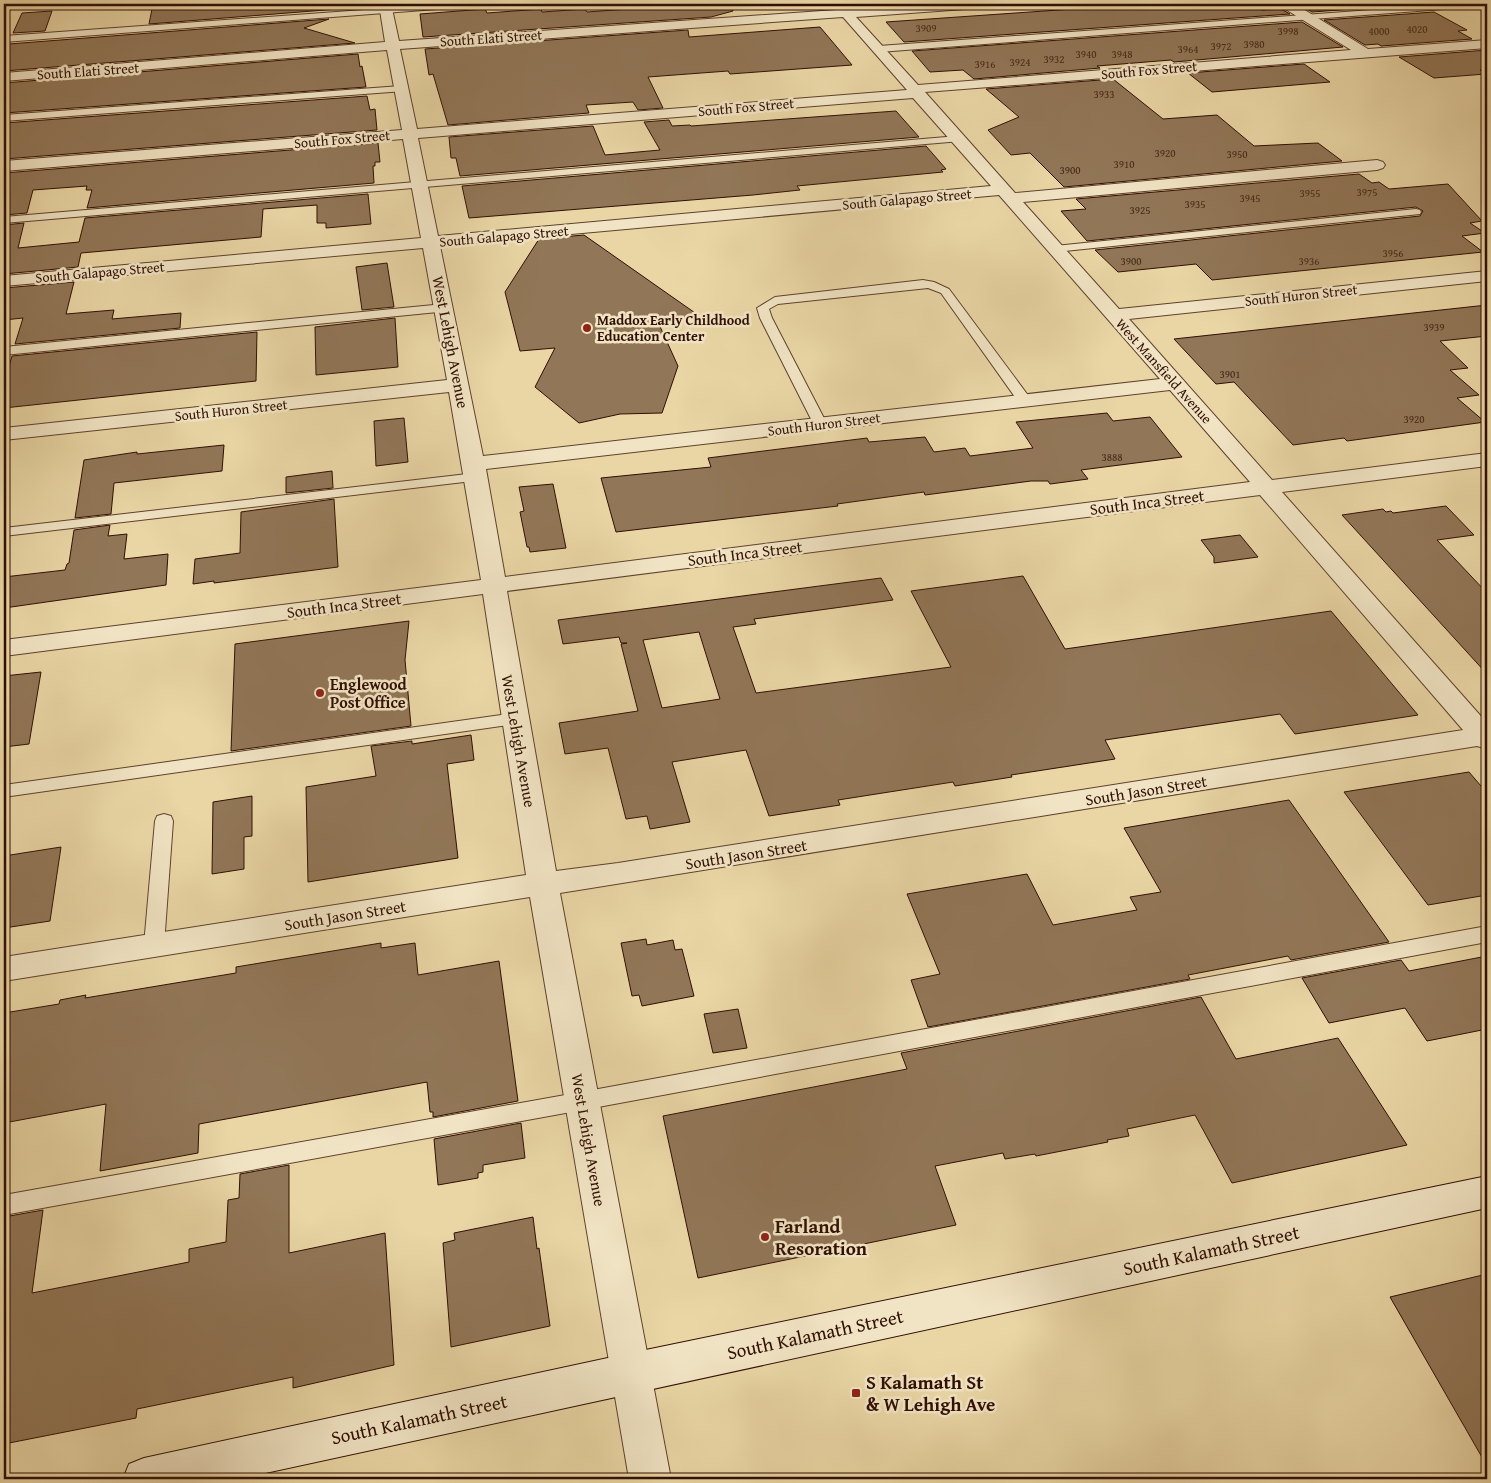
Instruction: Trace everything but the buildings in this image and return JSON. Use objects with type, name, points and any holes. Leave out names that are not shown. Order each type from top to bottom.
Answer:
[{"type":"street","name":"South Elati Street","points":[[4,76],[843,8],[979,4]]},
{"type":"street","points":[[1287,4],[1365,53]]},
{"type":"street","name":"West Lehigh Avenue","points":[[385,7],[459,385],[543,884],[650,1479]]},
{"type":"street","name":"West Mansfield Avenue","points":[[843,8],[1055,249],[1176,383],[1486,737]]},
{"type":"street","name":"South Fox Street","points":[[4,166],[911,94],[922,88],[1487,44]]},
{"type":"street","name":"South Galapago Street","points":[[4,281],[432,242],[1377,165]]},
{"type":"street","name":"South Huron Street","points":[[1114,315],[1487,276]]},
{"type":"street","name":"South Huron Street","points":[[474,471],[820,424],[1176,383]]},
{"type":"street","name":"South Huron Street","points":[[4,434],[459,385]]},
{"type":"street","name":"South Inca Street","points":[[4,648],[1487,459]]},
{"type":"street","name":"South Jason Street","points":[[4,969],[1486,737]]},
{"type":"street","name":"South Kalamath Street","points":[[144,1479],[631,1373],[1487,1192]]},
{"type":"lane","points":[[4,39],[385,7],[476,4]]},
{"type":"lane","points":[[879,49],[1483,4]]},
{"type":"lane","points":[[4,118],[401,89]]},
{"type":"lane","points":[[4,220],[958,138]]},
{"type":"lane","points":[[1055,249],[1416,212]]},
{"type":"lane","points":[[820,424],[766,318],[764,308],[775,301],[922,284],[939,287],[945,291],[1025,401]]},
{"type":"lane","points":[[4,351],[444,308]]},
{"type":"lane","points":[[4,532],[474,471]]},
{"type":"lane","points":[[4,791],[516,719]]},
{"type":"lane","points":[[154,945],[164,821]]},
{"type":"lane","points":[[4,1205],[582,1101],[1487,934]]},
{"type":"place","name":"Maddox Early Childhood Education Center","points":[[587,328]]},
{"type":"place","name":"Englewood Post Office","points":[[320,693]]},
{"type":"place","name":"Farland Resoration","points":[[765,1237]]},
{"type":"place","name":"S Kalamath St & W Lehigh Ave","points":[[856,1393]]}]
